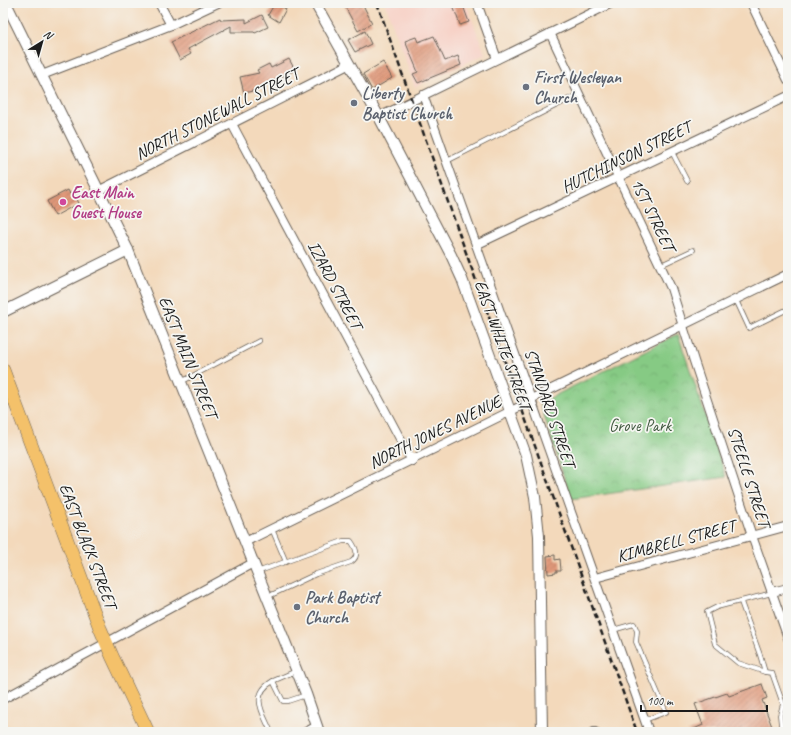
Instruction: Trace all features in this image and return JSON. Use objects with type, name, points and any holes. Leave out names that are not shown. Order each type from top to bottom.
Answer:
[{"type":"main road","name":"EAST BLACK STREET","points":[[3,370],[106,643],[148,732]]},
{"type":"street","name":"EAST MAIN STREET","points":[[6,3],[100,190],[128,250],[306,694],[318,729]]},
{"type":"street","points":[[159,3],[171,25]]},
{"type":"street","points":[[42,75],[171,25],[218,3]]},
{"type":"street","name":"EAST WHITE STREET","points":[[315,3],[348,65],[379,117],[451,255],[462,279],[526,455],[535,497],[539,536],[542,732]]},
{"type":"street","points":[[477,3],[497,59]]},
{"type":"street","points":[[379,117],[612,3]]},
{"type":"street","points":[[751,3],[788,80]]},
{"type":"street","name":"1ST STREET","points":[[550,33],[661,265],[671,288],[683,325]]},
{"type":"street","name":"NORTH STONEWALL STREET","points":[[100,190],[348,65]]},
{"type":"street","name":"STANDARD STREET","points":[[423,95],[448,161],[476,245],[649,732]]},
{"type":"street","name":"HUTCHINSON STREET","points":[[476,245],[788,96]]},
{"type":"street","name":"IZARD STREET","points":[[232,124],[412,461]]},
{"type":"street","points":[[3,312],[128,250]]},
{"type":"street","name":"NORTH JONES AVENUE","points":[[244,542],[412,461],[531,399],[788,274]]},
{"type":"street","name":"STEELE STREET","points":[[683,325],[752,536],[788,638]]},
{"type":"street","name":"KIMBRELL STREET","points":[[595,578],[788,526]]},
{"type":"street","points":[[3,699],[106,643],[255,568]]},
{"type":"street","points":[[772,592],[788,588]]},
{"type":"street","points":[[306,732],[318,729]]},
{"type":"lane","points":[[448,161],[578,94]]},
{"type":"lane","points":[[672,151],[687,181]]},
{"type":"lane","points":[[661,265],[693,250]]},
{"type":"lane","points":[[736,299],[749,328],[788,309]]},
{"type":"lane","points":[[181,383],[258,341]]},
{"type":"lane","points":[[272,529],[286,562]]},
{"type":"lane","points":[[255,568],[286,562],[343,540],[350,541],[356,549],[357,554],[355,559],[351,562],[316,574],[267,597]]},
{"type":"lane","points":[[772,592],[707,612],[712,637],[715,644],[738,663],[772,673],[783,704],[780,715],[783,732]]},
{"type":"lane","points":[[741,602],[765,672]]},
{"type":"lane","points":[[613,630],[634,624],[637,631],[636,642],[666,712],[645,720]]},
{"type":"lane","points":[[271,732],[259,702],[260,695],[265,686],[296,670]]},
{"type":"lane","points":[[273,681],[283,700],[288,701],[306,694]]},
{"type":"shaded area","points":[[385,3],[466,3],[485,54],[415,87]]},
{"type":"green space","name":"Grove Park","points":[[678,334],[726,477],[571,499],[540,403]]},
{"type":"building","points":[[275,3],[286,9],[279,22],[268,15]]},
{"type":"building","points":[[343,3],[362,3],[372,23],[358,31]]},
{"type":"building","points":[[452,3],[462,3],[469,22],[460,25]]},
{"type":"building","points":[[262,15],[268,27],[255,33],[231,32],[231,26],[188,49],[191,54],[180,60],[171,42],[220,18],[221,20],[246,19],[246,23]]},
{"type":"building","points":[[365,31],[371,44],[355,52],[348,40]]},
{"type":"building","points":[[434,36],[445,61],[458,56],[461,65],[418,83],[413,74],[418,72],[405,41],[416,37],[418,42]]},
{"type":"building","points":[[289,59],[295,70],[257,90],[244,93],[240,77],[259,73],[257,70],[269,64],[271,68]]},
{"type":"building","points":[[383,62],[392,78],[372,90],[363,74]]},
{"type":"building","name":"East Main Guest House","points":[[68,190],[70,194],[73,193],[79,203],[55,216],[47,201]]},
{"type":"building","points":[[555,555],[555,560],[560,559],[561,571],[548,574],[547,556]]},
{"type":"building","points":[[762,684],[767,698],[762,700],[774,732],[687,732],[703,725],[695,704],[727,693],[729,696]]},
{"type":"railway","points":[[377,3],[637,732]]},
{"type":"place","name":"First Wesleyan Church","points":[[526,87]]},
{"type":"place","name":"Liberty Baptist Church","points":[[354,103]]},
{"type":"place","name":"East Main Guest House","points":[[63,202]]},
{"type":"place","name":"Park Baptist Church","points":[[297,607]]}]
